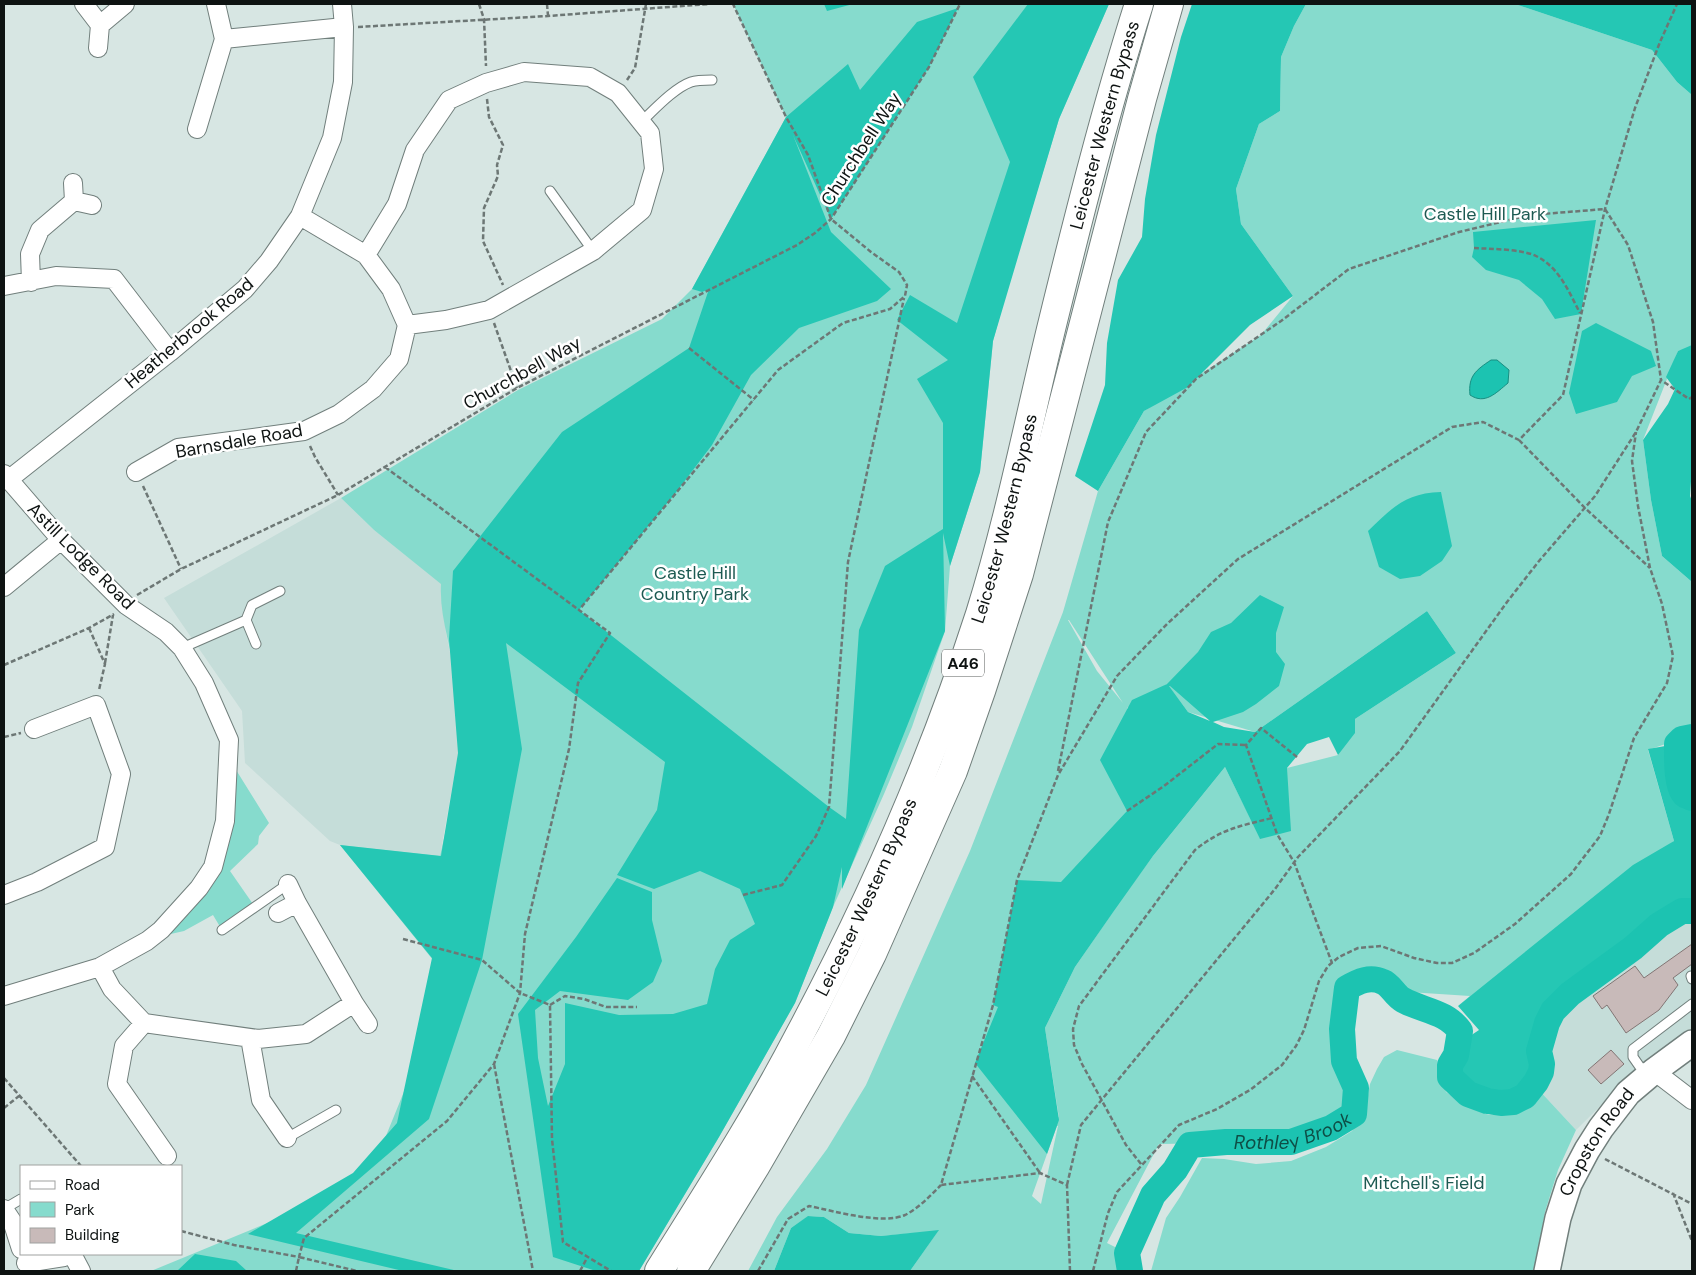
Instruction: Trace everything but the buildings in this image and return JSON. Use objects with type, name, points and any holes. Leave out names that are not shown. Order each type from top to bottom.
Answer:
[{"type":"highway","name":"Leicester Western Bypass","points":[[659,1271],[725,1165],[802,1030],[868,896],[914,794],[946,712],[991,578],[1106,112],[1139,4]]},
{"type":"highway","name":"Leicester Western Bypass","points":[[691,1271],[755,1167],[831,1036],[872,954],[953,771],[981,691],[1018,574],[1119,186],[1169,4]]},
{"type":"street","points":[[84,4],[100,25],[98,48]]},
{"type":"street","points":[[100,25],[125,4]]},
{"type":"street","points":[[197,128],[224,39],[216,4]]},
{"type":"street","name":"Heatherbrook Road","points":[[6,477],[170,352],[245,289],[269,261],[300,216],[332,138],[343,82],[344,28],[342,4]]},
{"type":"street","points":[[224,39],[344,28]]},
{"type":"street","points":[[300,216],[366,255],[391,289],[407,325],[446,320],[490,310],[593,251],[642,210],[654,169],[650,133],[618,93],[590,77],[524,72],[486,83],[449,100],[415,150],[397,204],[366,255]]},
{"type":"street","points":[[73,183],[74,201]]},
{"type":"street","points":[[74,201],[92,205]]},
{"type":"street","points":[[31,282],[30,254],[40,230],[74,201]]},
{"type":"street","points":[[4,286],[56,276],[114,279],[170,352]]},
{"type":"street","name":"Barnsdale Road","points":[[136,472],[178,448],[304,431],[339,414],[373,389],[399,359],[407,325]]},
{"type":"street","name":"Astill Lodge Road","points":[[4,996],[100,967],[148,941],[161,930],[199,888],[213,867],[225,822],[229,740],[204,683],[182,648],[166,632],[120,610],[6,477]]},
{"type":"street","points":[[4,587],[61,540]]},
{"type":"street","points":[[4,896],[37,882],[104,847],[121,774],[96,705],[34,729]]},
{"type":"street","points":[[288,884],[354,1003],[368,1024]]},
{"type":"street","points":[[278,913],[297,903]]},
{"type":"street","points":[[100,967],[112,989],[144,1023],[258,1039],[306,1034],[354,1003]]},
{"type":"street","points":[[144,1023],[124,1046],[117,1084],[167,1156]]},
{"type":"street","points":[[250,1038],[260,1100],[287,1138]]},
{"type":"street","name":"Cropston Road","points":[[1547,1271],[1558,1218],[1569,1184],[1587,1150],[1628,1093],[1692,1043]]},
{"type":"street","points":[[1654,1071],[1692,1100]]},
{"type":"street","points":[[4,1209],[12,1221],[20,1246]]},
{"type":"street","points":[[24,1259],[64,1257],[69,1255]]},
{"type":"street","points":[[72,1255],[81,1271]]},
{"type":"lane","points":[[641,122],[686,85],[693,81],[712,80]]},
{"type":"lane","points":[[550,191],[593,251]]},
{"type":"lane","points":[[256,644],[246,620],[252,605],[280,591]]},
{"type":"lane","points":[[182,648],[246,620]]},
{"type":"lane","points":[[222,930],[288,884]]},
{"type":"lane","points":[[1654,1071],[1640,1067],[1633,1057],[1632,1049],[1692,1004]]},
{"type":"lane","points":[[287,1138],[336,1110]]},
{"type":"lane","points":[[4,1209],[20,1200]]},
{"type":"path","points":[[479,4],[484,19],[489,117],[502,146],[497,165],[498,176],[484,208],[483,241],[498,272],[508,301]]},
{"type":"path","points":[[547,4],[548,16]]},
{"type":"path","points":[[618,93],[635,68],[646,4]]},
{"type":"path","points":[[344,28],[709,4]]},
{"type":"path","points":[[733,4],[786,117],[808,155],[831,219],[899,272],[907,285],[848,562],[829,807],[816,836],[782,885],[743,894]]},
{"type":"path","name":"Churchbell Way","points":[[4,664],[89,628],[120,610],[140,592],[181,569],[338,495],[517,388],[797,245],[815,233],[831,219],[929,67],[960,4]]},
{"type":"path","points":[[1519,440],[1563,395],[1605,209],[1635,108],[1660,42],[1677,4]]},
{"type":"path","points":[[1070,1271],[1067,1185],[1081,1125],[1294,862],[1400,751],[1507,602],[1539,561],[1595,496],[1636,432],[1661,380],[1654,322],[1628,245],[1605,209]]},
{"type":"path","points":[[1058,775],[1108,522],[1146,432],[1196,378],[1281,321],[1348,269],[1460,232],[1530,215],[1605,209]]},
{"type":"path","points":[[1474,248],[1536,256],[1551,267],[1564,281],[1581,314]]},
{"type":"path","points":[[579,610],[778,370],[842,323],[890,309],[905,296]]},
{"type":"path","points":[[490,310],[517,388]]},
{"type":"path","points":[[689,348],[754,400]]},
{"type":"path","points":[[1661,380],[1689,399],[1692,397]]},
{"type":"path","points":[[758,1271],[788,1219],[809,1206],[879,1220],[904,1216],[922,1204],[940,1185],[993,1004],[1017,880],[1058,775],[1117,676],[1167,624],[1238,559],[1452,427],[1483,422],[1519,440],[1585,508],[1650,568]]},
{"type":"path","points":[[304,431],[314,457],[338,495]]},
{"type":"path","points":[[1093,1271],[1108,1213],[1117,1192],[1179,1125],[1217,1109],[1250,1090],[1282,1064],[1296,1046],[1304,1030],[1319,981],[1328,966],[1338,957],[1358,948],[1381,946],[1438,963],[1452,963],[1474,953],[1515,924],[1571,874],[1600,836],[1634,738],[1667,683],[1673,656],[1662,604],[1650,568],[1638,506],[1632,461],[1636,432]]},
{"type":"path","points":[[296,1271],[304,1238],[447,1121],[494,1064],[520,993],[525,934],[570,749],[578,683],[610,633],[385,468]]},
{"type":"path","points":[[136,472],[181,569]]},
{"type":"path","points":[[96,705],[120,610]]},
{"type":"path","points":[[89,628],[105,664]]},
{"type":"path","points":[[1246,746],[1261,728],[1297,757]]},
{"type":"path","points":[[1127,811],[1164,786],[1218,744],[1246,746]]},
{"type":"path","points":[[1246,746],[1278,834],[1294,862],[1332,963]]},
{"type":"path","points":[[1142,1164],[1126,1145],[1074,1045],[1073,1029],[1079,1006],[1195,850],[1210,838],[1228,829],[1272,818]]},
{"type":"path","points":[[403,939],[482,960],[520,993],[550,1005]]},
{"type":"path","points":[[550,1005],[565,996],[584,999],[606,1007],[637,1007]]},
{"type":"path","points":[[550,1005],[552,1139],[563,1242],[611,1271]]},
{"type":"path","points":[[494,1064],[533,1271]]},
{"type":"path","points":[[972,1076],[1040,1173]]},
{"type":"path","points":[[4,1078],[78,1165]]},
{"type":"path","points":[[4,1108],[19,1096]]},
{"type":"path","points":[[1587,1150],[1692,1204]]},
{"type":"path","points":[[940,1185],[1040,1173],[1067,1185]]},
{"type":"path","points":[[1673,1193],[1692,1241]]},
{"type":"path","points":[[182,1231],[234,1245],[299,1257],[356,1271]]},
{"type":"path","points":[[580,1271],[588,1258]]},
{"type":"shaded area","points":[[824,4],[853,4],[827,11]]},
{"type":"shaded area","points":[[1028,4],[1109,4],[1059,119],[993,341],[980,472],[950,566],[943,533],[945,631],[842,889],[842,867],[833,907],[795,1003],[719,1137],[639,1271],[596,1271],[553,1257],[518,1014],[576,937],[617,878],[652,892],[652,920],[662,961],[653,982],[628,1000],[560,991],[535,1010],[538,1058],[548,1106],[565,1064],[565,1003],[619,1015],[673,1014],[707,1004],[715,969],[730,940],[755,924],[740,889],[700,871],[654,889],[617,875],[657,810],[665,762],[506,643],[522,749],[482,960],[429,1119],[296,1233],[458,1271],[403,1271],[248,1234],[353,1173],[397,1123],[432,958],[340,845],[441,856],[458,753],[449,639],[453,571],[562,432],[689,348],[709,289],[702,292],[692,289],[786,117],[848,64],[860,90],[917,22],[958,8],[929,67],[831,219],[793,135],[831,232],[891,289],[877,301],[799,328],[751,375],[712,445],[674,495],[579,610],[846,819],[859,630],[885,566],[943,529],[943,423],[917,379],[948,360],[897,320],[910,295],[957,323],[1010,162],[973,77]]},
{"type":"shaded area","points":[[1192,4],[1306,4],[1281,57],[1280,111],[1259,124],[1236,189],[1241,224],[1293,296],[1250,325],[1188,387],[1144,411],[1098,491],[1075,476],[1105,385],[1107,343],[1118,280],[1142,237],[1145,199],[1156,135],[1181,37]]},
{"type":"shaded area","points":[[1515,4],[1692,4],[1692,95],[1677,82],[1652,50]]},
{"type":"shaded area","points":[[1596,220],[1581,314],[1555,319],[1542,299],[1519,280],[1486,270],[1472,257],[1474,248],[1473,232]]},
{"type":"shaded area","points":[[1596,323],[1651,351],[1656,366],[1632,376],[1617,402],[1576,414],[1569,393],[1582,331]]},
{"type":"shaded area","points":[[1692,345],[1692,467],[1690,496],[1692,501],[1692,582],[1662,556],[1651,500],[1643,440],[1668,404],[1675,389],[1666,377],[1678,351]]},
{"type":"shaded area","points":[[1491,360],[1497,360],[1509,370],[1508,383],[1490,396],[1481,399],[1475,398],[1470,395],[1472,378],[1477,370]]},
{"type":"shaded area","points":[[1441,492],[1452,546],[1442,561],[1420,576],[1400,579],[1379,567],[1368,531],[1384,515],[1400,503],[1418,495]]},
{"type":"shaded area","points":[[341,498],[374,530],[442,584],[441,592],[446,633],[457,686],[460,743],[440,856],[340,845],[330,841],[245,763],[242,711],[164,598]]},
{"type":"shaded area","points":[[1260,595],[1284,607],[1276,633],[1276,652],[1285,664],[1279,686],[1243,712],[1213,722],[1224,727],[1255,732],[1427,611],[1456,653],[1355,719],[1355,733],[1338,755],[1329,737],[1307,744],[1287,768],[1291,831],[1260,839],[1225,767],[1153,856],[1075,967],[1045,1028],[1059,1120],[1047,1154],[975,1063],[998,1007],[993,1005],[1017,880],[1061,882],[1127,811],[1100,760],[1132,700],[1167,684],[1198,652],[1211,632],[1231,623]],"holes":[[[1170,686],[1210,721],[1188,712]]]},
{"type":"shaded area","points":[[1692,737],[1692,798],[1687,796],[1682,789],[1678,765],[1674,796],[1692,806],[1692,906],[1672,908],[1633,948],[1583,984],[1547,1023],[1542,1038],[1542,1064],[1536,1082],[1513,1102],[1487,1101],[1468,1094],[1450,1077],[1458,1044],[1479,1030],[1458,1006],[1633,865],[1674,841],[1648,749],[1677,744],[1682,739]]},
{"type":"shaded area","points":[[1692,917],[1692,1028],[1640,1067],[1576,1130],[1537,1088],[1546,1072],[1549,1033],[1575,1003],[1683,920]]},
{"type":"shaded area","points":[[808,1216],[824,1217],[849,1233],[881,1236],[939,1230],[910,1271],[774,1271],[791,1228]]},
{"type":"shaded area","points":[[195,1254],[236,1261],[247,1271],[177,1271]]},
{"type":"green space","name":"Castle Hill Country Park","points":[[733,4],[1109,4],[1059,119],[993,341],[980,472],[950,566],[945,631],[912,727],[833,907],[795,1003],[719,1137],[639,1271],[151,1271],[289,1214],[342,1188],[379,1153],[416,1062],[433,960],[340,845],[440,856],[453,793],[459,750],[459,707],[455,673],[442,610],[441,584],[374,530],[341,498],[518,390],[662,319],[692,289],[786,117]]},
{"type":"green space","name":"Castle Hill Park","points":[[1306,4],[1515,4],[1652,50],[1677,82],[1692,95],[1692,348],[1678,351],[1643,440],[1651,500],[1662,556],[1692,582],[1692,735],[1648,750],[1674,841],[1458,1006],[1470,996],[1347,988],[1354,1114],[1291,1142],[1159,1144],[1107,1243],[1127,1253],[1121,1271],[910,1271],[938,1231],[881,1236],[849,1233],[824,1217],[809,1216],[791,1228],[774,1271],[748,1271],[777,1217],[827,1149],[866,1085],[970,851],[1063,612],[1098,491],[1144,411],[1261,335],[1293,296],[1241,224],[1236,189],[1259,124],[1280,111],[1281,57]],"holes":[[[1427,611],[1456,653],[1355,719],[1338,755],[1287,768],[1260,838],[1225,767],[1153,856],[1117,905],[1142,731],[1127,708],[1167,684],[1188,712],[1255,732]],[[1068,620],[1123,703],[1097,671]],[[1115,909],[1075,967],[1045,1028],[1059,1118],[1003,1029]],[[1057,1126],[1058,1126],[1041,1204],[1032,1196]]]},
{"type":"green space","points":[[228,757],[269,823],[259,836],[258,844],[230,871],[255,907],[222,930],[213,915],[184,931],[153,938],[213,867]]},
{"type":"green space","name":"Mitchell's Field","points":[[1397,1050],[1437,1060],[1446,1092],[1471,1108],[1489,1115],[1519,1113],[1529,1105],[1537,1088],[1576,1130],[1558,1170],[1545,1212],[1534,1271],[1151,1271],[1166,1218],[1202,1158],[1256,1164],[1291,1161],[1326,1147],[1352,1131],[1365,1112],[1370,1084],[1377,1069],[1384,1057]]},
{"type":"waterway","name":"Rothley Brook","points":[[1692,737],[1682,739],[1677,744],[1680,786],[1685,795],[1692,798]]},
{"type":"waterway","name":"Rothley Brook","points":[[1130,1271],[1127,1253],[1153,1195],[1175,1170],[1190,1145],[1226,1142],[1291,1142],[1331,1128],[1354,1114],[1356,1088],[1344,1061],[1342,1029],[1347,988],[1365,980],[1378,980],[1386,983],[1403,1000],[1448,1019],[1460,1031],[1456,1055],[1450,1065],[1450,1077],[1468,1094],[1487,1101],[1513,1102],[1525,1096],[1541,1072],[1542,1064],[1539,1051],[1547,1023],[1553,1011],[1570,994],[1633,948],[1659,925],[1682,911],[1692,911]]}]
